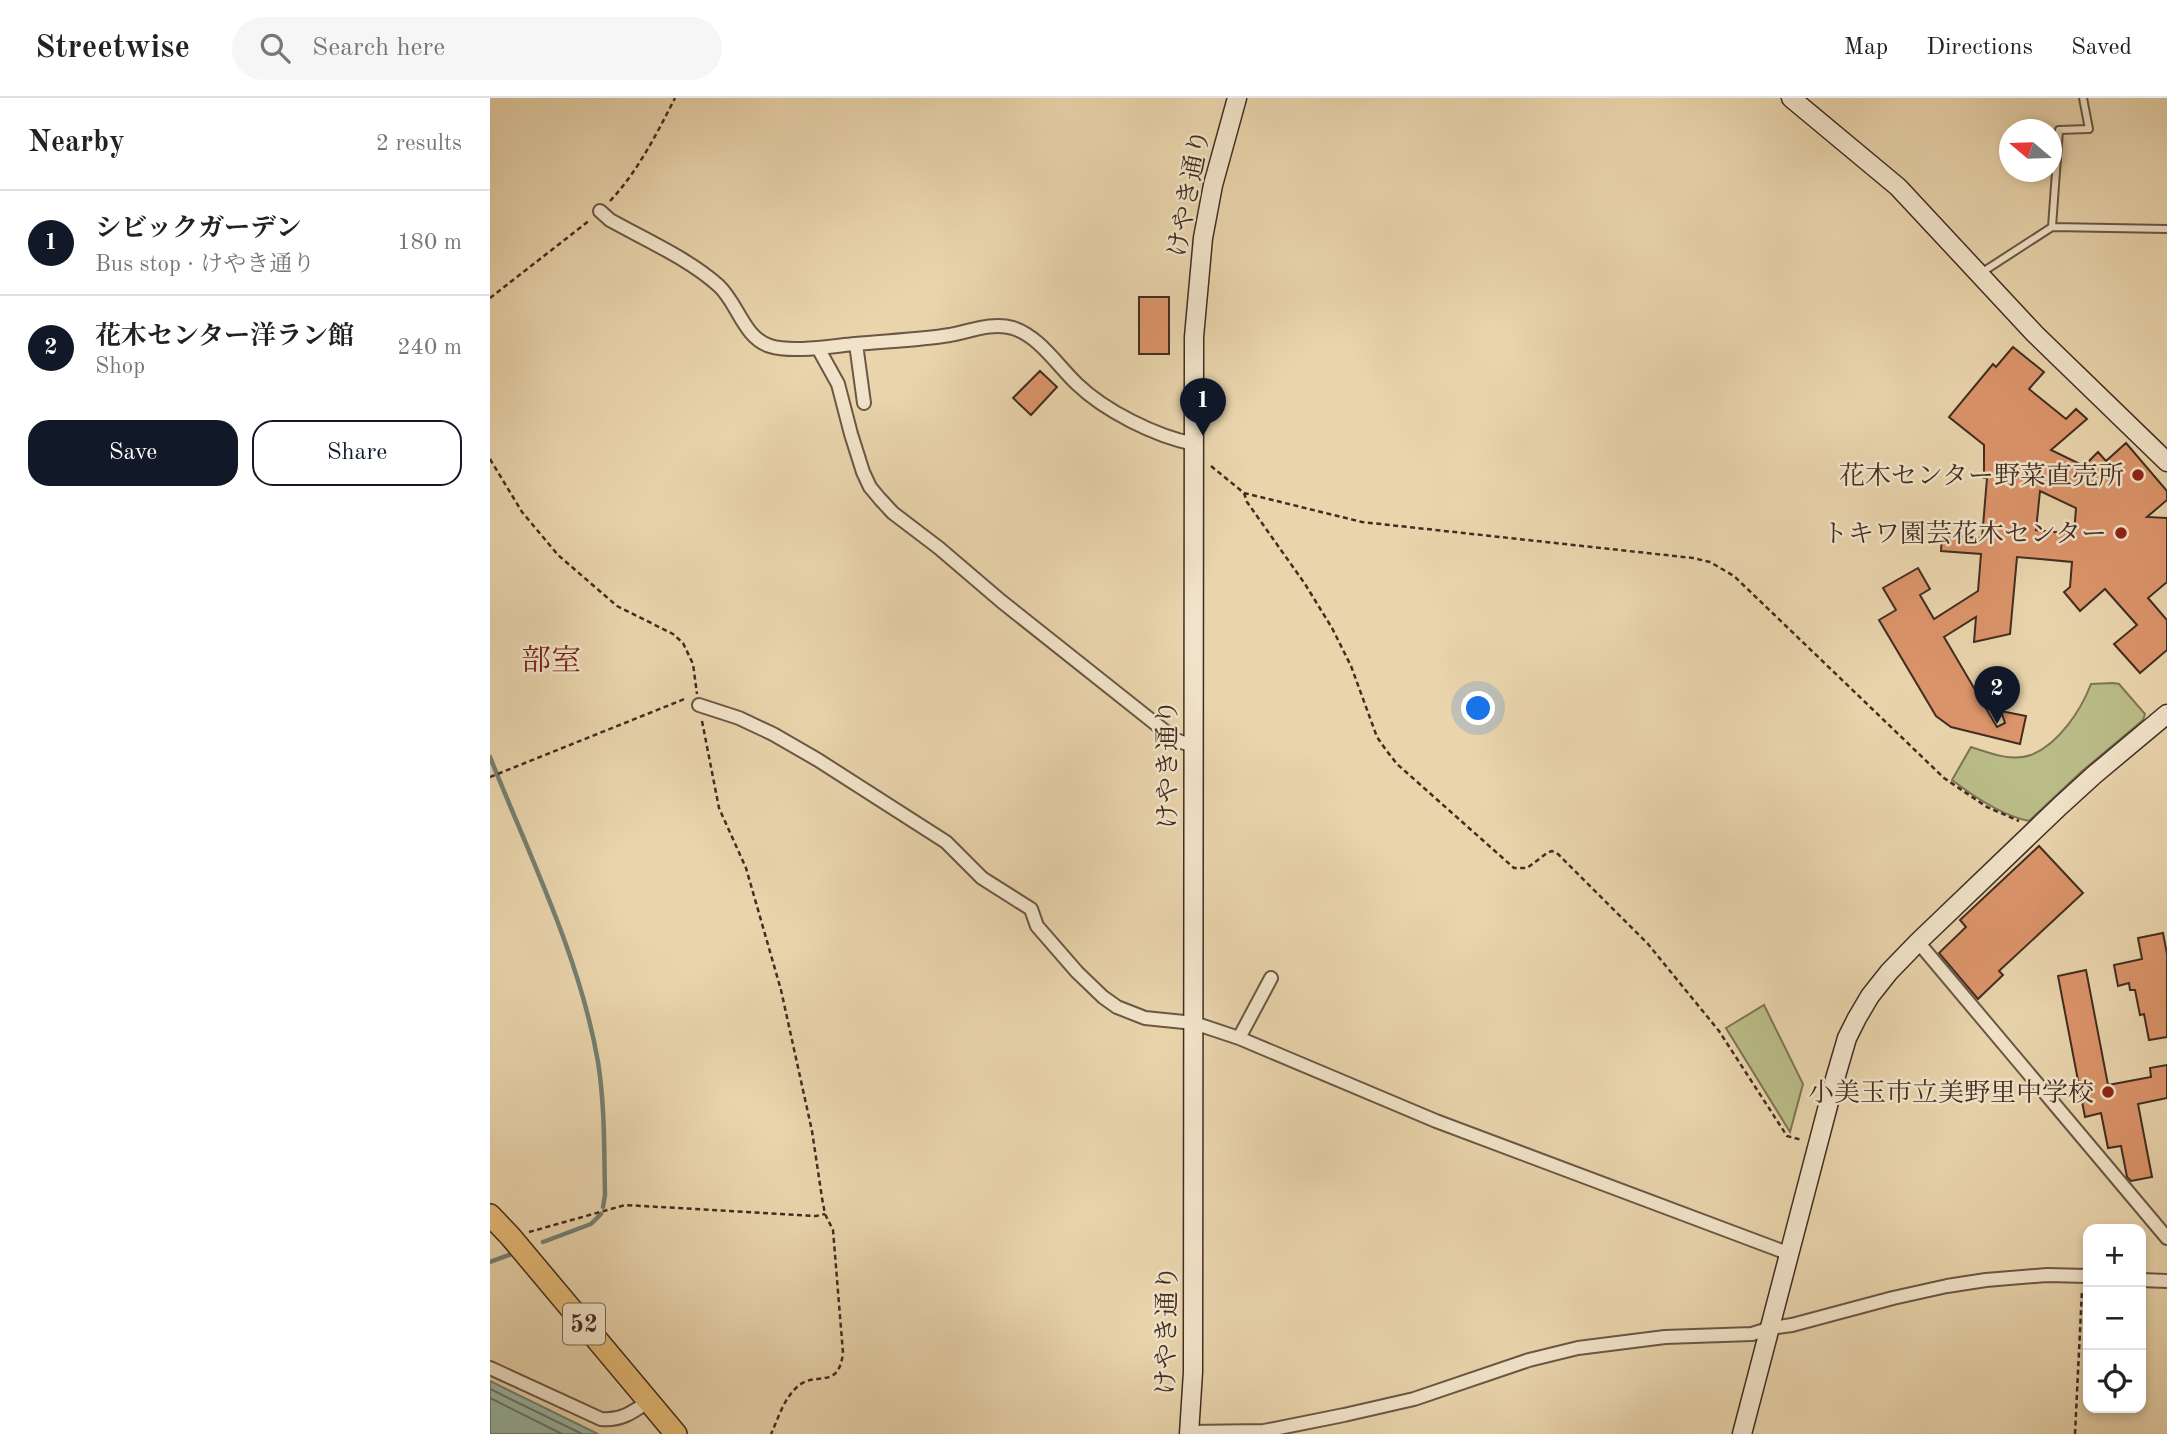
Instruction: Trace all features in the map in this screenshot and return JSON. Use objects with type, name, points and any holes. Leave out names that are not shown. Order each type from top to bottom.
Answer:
[{"type":"main road","name":"52","points":[[490,1215],[676,1434]]},
{"type":"street","name":"けやき通り","points":[[1189,1433],[1193,1372],[1194,337],[1200,261],[1213,185],[1237,98]]},
{"type":"street","points":[[1791,98],[1898,187],[2035,334],[2167,462]]},
{"type":"street","points":[[600,211],[610,220],[708,276],[732,302],[752,335],[770,346],[818,348],[929,338],[990,326],[1014,328],[1037,342],[1087,393],[1121,415],[1177,440],[1194,452]]},
{"type":"street","points":[[856,344],[864,403]]},
{"type":"street","points":[[818,348],[838,384],[851,434],[870,487],[892,513],[1176,740],[1193,746]]},
{"type":"street","points":[[699,705],[739,718],[773,734],[946,842],[982,878],[1031,909],[1037,926],[1077,972],[1117,1007],[1145,1018],[1194,1023],[1239,1038],[1459,1131],[1790,1254]]},
{"type":"street","points":[[1742,1434],[1847,1038],[1870,996],[1918,942],[2033,831],[2167,714]]},
{"type":"street","points":[[1918,942],[2167,1238]]},
{"type":"street","points":[[1239,1038],[1271,978]]},
{"type":"street","points":[[1189,1433],[1264,1431],[1344,1416],[1414,1399],[1529,1360],[1578,1348],[1665,1337],[1752,1334],[1947,1286],[2047,1275],[2083,1276]]},
{"type":"street","points":[[2146,1280],[2167,1281]]},
{"type":"street","points":[[490,1368],[601,1419],[614,1420],[649,1401]]},
{"type":"lane","points":[[2052,227],[2059,130],[2089,129],[2082,98]]},
{"type":"lane","points":[[1979,274],[2052,227],[2167,229]]},
{"type":"path","points":[[1194,452],[1244,493],[1362,522],[1710,562],[1734,576],[1944,778],[1987,807],[2023,823],[2033,831]]},
{"type":"path","points":[[490,459],[522,512],[558,555],[617,606],[673,634],[683,643],[693,664],[697,696],[491,777]]},
{"type":"path","points":[[1244,493],[1247,502],[1305,584],[1332,628],[1351,666],[1377,737],[1397,764],[1514,868],[1527,868],[1552,851],[1558,854],[1648,944],[1733,1052],[1787,1136],[1819,1143]]},
{"type":"path","points":[[699,705],[719,808],[746,868],[781,990],[812,1131],[825,1214],[833,1230],[835,1248],[843,1353],[841,1364],[831,1378],[803,1381],[795,1388],[771,1434]]},
{"type":"path","points":[[510,1236],[625,1205],[816,1216],[825,1214]]},
{"type":"path","points":[[2075,1434],[2085,1287]]},
{"type":"green space","points":[[2091,684],[2119,684],[2145,714],[2143,720],[2081,772],[2029,821],[1999,810],[1952,780],[1971,747],[2016,758],[2041,750],[2068,725]]},
{"type":"green space","points":[[1764,1005],[1803,1084],[1790,1132],[1726,1028]]},
{"type":"water","points":[[490,1381],[598,1434],[490,1434]]},
{"type":"building","points":[[1139,297],[1169,297],[1169,354],[1139,354]]},
{"type":"building","points":[[2013,347],[2044,372],[2029,389],[2066,419],[2076,409],[2087,419],[2051,450],[2084,466],[2098,452],[2106,461],[2126,443],[2167,491],[2167,500],[2147,517],[2167,518],[2167,582],[2148,598],[2167,620],[2167,650],[2140,673],[2114,644],[2137,625],[2105,589],[2080,611],[2064,592],[2070,587],[2072,562],[2017,557],[2010,634],[1974,642],[1976,617],[1944,637],[1997,727],[2005,723],[2001,711],[2026,716],[2020,744],[1951,727],[1936,716],[1879,620],[1896,610],[1883,588],[1918,568],[1930,589],[1920,595],[1934,619],[1978,591],[1981,554],[1941,551],[1942,535],[1982,538],[1987,478],[1984,478],[1984,445],[1949,417],[1993,364],[1996,367]],"holes":[[[2040,491],[2076,508],[2074,534],[2036,530]]]},
{"type":"building","points":[[1040,371],[1057,387],[1031,415],[1013,398]]},
{"type":"building","points":[[2039,846],[2083,893],[1999,971],[2003,975],[1978,999],[1939,953],[1966,927],[1960,920]]},
{"type":"building","name":"小美玉市立美野里中学校","points":[[2163,933],[2167,954],[2167,1037],[2149,1040],[2144,1014],[2140,1015],[2135,990],[2130,990],[2129,983],[2118,986],[2114,965],[2142,959],[2138,938]]},
{"type":"building","points":[[2086,970],[2108,1085],[2151,1077],[2150,1068],[2167,1065],[2167,1098],[2138,1104],[2152,1177],[2131,1181],[2127,1177],[2121,1146],[2108,1148],[2101,1113],[2085,1117],[2058,976]]},
{"type":"waterway","points":[[490,757],[552,907],[590,1023],[602,1095],[605,1195],[603,1207]]},
{"type":"waterway","points":[[543,1242],[591,1224],[601,1214]]},
{"type":"waterway","points":[[490,1262],[512,1254]]},
{"type":"place","name":"シビックガーデン","points":[[1203,436]]},
{"type":"place","name":"花木センター野菜直売所","points":[[2138,475]]},
{"type":"place","name":"トキワ園芸花木センター","points":[[2121,533]]},
{"type":"place","name":"花木センター洋ラン館","points":[[1997,724]]},
{"type":"place","name":"小美玉市立美野里中学校","points":[[2108,1092]]},
{"type":"district","name":"部室","points":[[551,660]]}]
